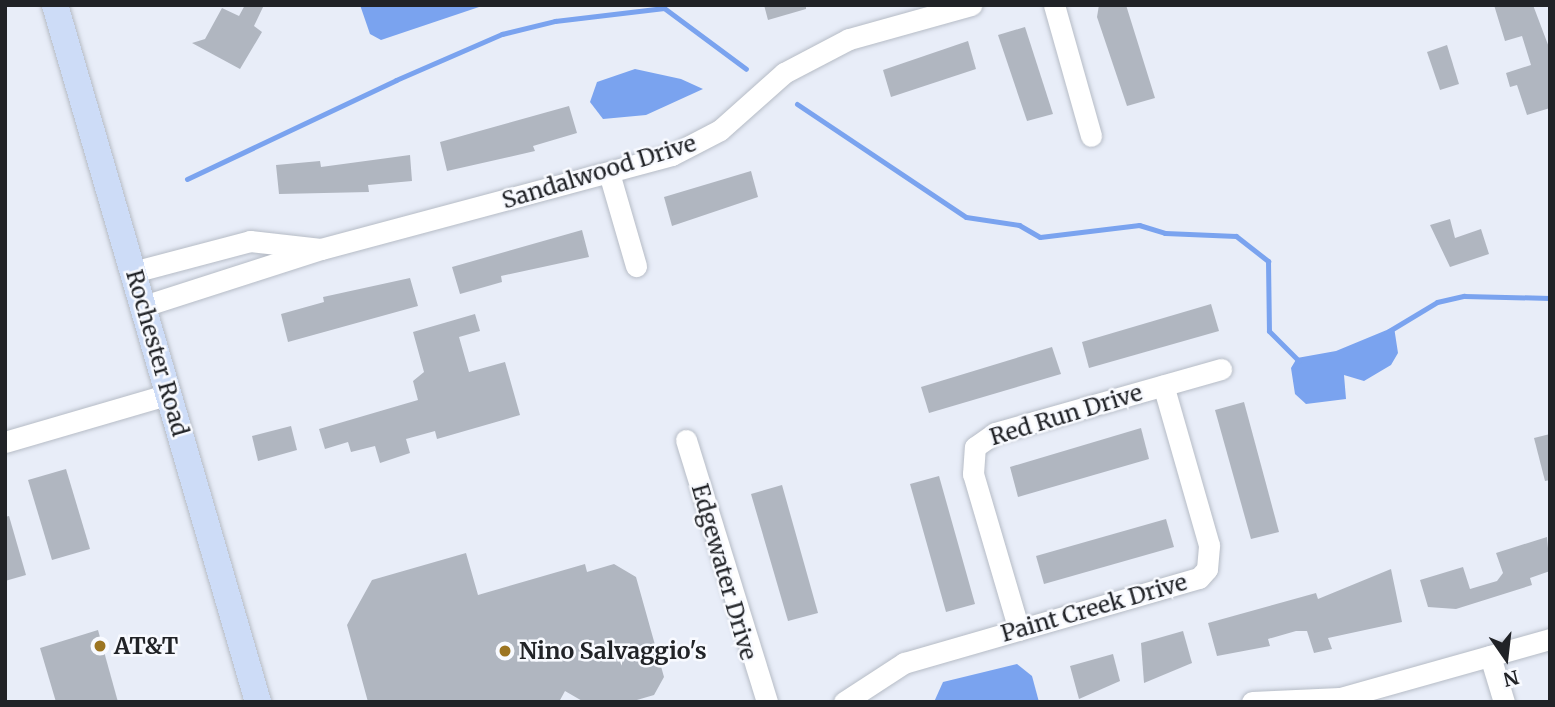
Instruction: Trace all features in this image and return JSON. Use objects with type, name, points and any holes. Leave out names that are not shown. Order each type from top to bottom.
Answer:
[{"type":"main road","name":"Rochester Road","points":[[55,5],[258,702]]},
{"type":"street","name":"Sandalwood Drive","points":[[143,306],[321,249],[609,173],[696,144],[784,73],[849,40],[971,5]]},
{"type":"street","points":[[1054,5],[1091,136]]},
{"type":"street","points":[[609,173],[636,266]]},
{"type":"street","name":"Sandalwood Drive","points":[[133,272],[250,241],[321,249]]},
{"type":"street","name":"Red Run Drive","points":[[1019,630],[974,474],[975,447],[995,433],[1221,369]]},
{"type":"street","name":"Paint Creek Drive","points":[[844,702],[904,663],[1188,583],[1207,569],[1209,545],[1163,385]]},
{"type":"street","points":[[5,442],[169,394]]},
{"type":"street","name":"Edgewater Drive","points":[[686,440],[767,702]]},
{"type":"street","points":[[1252,702],[1340,698],[1550,639]]},
{"type":"street","points":[[1490,656],[1504,702]]},
{"type":"water","points":[[360,5],[485,5],[381,40],[370,34]]},
{"type":"water","points":[[635,69],[681,79],[703,89],[646,115],[603,119],[590,102],[597,82]]},
{"type":"water","points":[[1394,327],[1398,353],[1391,365],[1364,381],[1344,375],[1346,399],[1306,404],[1295,394],[1291,368],[1297,358],[1336,351]]},
{"type":"water","points":[[1017,664],[1032,676],[1039,702],[934,702],[943,682]]},
{"type":"building","points":[[245,5],[264,5],[254,26],[262,32],[240,69],[192,43],[205,39],[222,8],[239,16]]},
{"type":"building","points":[[764,5],[806,5],[806,9],[768,20]]},
{"type":"building","points":[[1099,5],[1126,5],[1155,98],[1127,106],[1097,17]]},
{"type":"building","points":[[1494,5],[1533,5],[1550,50],[1550,108],[1527,115],[1517,85],[1510,87],[1506,73],[1531,65],[1522,36],[1505,41]]},
{"type":"building","points":[[1025,27],[1053,114],[1027,121],[998,35]]},
{"type":"building","points":[[968,41],[976,69],[891,97],[883,70]]},
{"type":"building","points":[[1447,45],[1459,84],[1440,90],[1427,52]]},
{"type":"building","points":[[569,106],[577,133],[533,146],[535,151],[447,171],[440,142]]},
{"type":"building","points":[[410,155],[412,181],[368,185],[369,192],[279,194],[276,165],[320,161],[321,167]]},
{"type":"building","points":[[751,171],[758,197],[672,226],[664,197]]},
{"type":"building","points":[[1450,219],[1455,238],[1481,229],[1489,254],[1450,267],[1430,225]]},
{"type":"building","points":[[582,230],[589,257],[501,276],[502,282],[460,294],[452,267]]},
{"type":"building","points":[[410,278],[418,306],[288,342],[281,314],[324,302],[323,297]]},
{"type":"building","points":[[1211,304],[1219,331],[1089,368],[1082,342]]},
{"type":"building","points":[[475,314],[480,331],[459,337],[469,372],[505,362],[520,415],[437,439],[435,431],[406,439],[410,453],[380,463],[375,446],[351,452],[348,442],[325,449],[319,429],[418,400],[413,381],[424,372],[413,332]]},
{"type":"building","points":[[1052,347],[1061,374],[929,413],[921,387]]},
{"type":"building","points":[[1244,402],[1279,532],[1251,539],[1215,410]]},
{"type":"building","points":[[291,426],[297,450],[258,461],[252,436]]},
{"type":"building","points":[[1141,428],[1149,459],[1018,497],[1010,467]]},
{"type":"building","points":[[1550,434],[1550,480],[1545,481],[1534,438]]},
{"type":"building","points":[[66,469],[90,549],[52,560],[28,480]]},
{"type":"building","points":[[939,476],[975,604],[946,612],[910,484]]},
{"type":"building","points":[[782,485],[818,613],[788,621],[751,494]]},
{"type":"building","points":[[9,516],[26,575],[5,581],[5,517]]},
{"type":"building","points":[[1166,519],[1174,547],[1044,584],[1036,556]]},
{"type":"building","points":[[1547,537],[1550,571],[1530,578],[1532,585],[1456,609],[1428,607],[1420,580],[1463,567],[1470,589],[1497,581],[1503,573],[1496,553]]},
{"type":"building","name":"Nino Salvaggio's","points":[[466,553],[478,595],[585,564],[587,572],[614,564],[636,577],[664,677],[654,695],[630,702],[584,702],[565,691],[559,702],[368,702],[347,625],[372,580]]},
{"type":"building","points":[[1391,569],[1402,622],[1328,638],[1332,649],[1314,653],[1307,631],[1296,631],[1268,639],[1270,646],[1217,656],[1208,623],[1316,593],[1318,599]]},
{"type":"building","points":[[98,630],[118,702],[56,702],[40,648]]},
{"type":"building","points":[[1183,631],[1192,663],[1144,683],[1141,643]]},
{"type":"building","points":[[1113,654],[1120,681],[1079,699],[1070,666]]},
{"type":"waterway","points":[[187,179],[396,80],[502,34],[555,21],[664,8],[746,69]]},
{"type":"waterway","points":[[797,104],[966,217],[1019,225],[1040,237],[1139,225],[1165,233],[1236,236],[1268,261],[1269,331],[1299,361]]},
{"type":"waterway","points":[[1389,331],[1437,302],[1464,296],[1550,298]]},
{"type":"place","name":"AT&T","points":[[100,646]]},
{"type":"place","name":"Nino Salvaggio's","points":[[505,651]]}]
